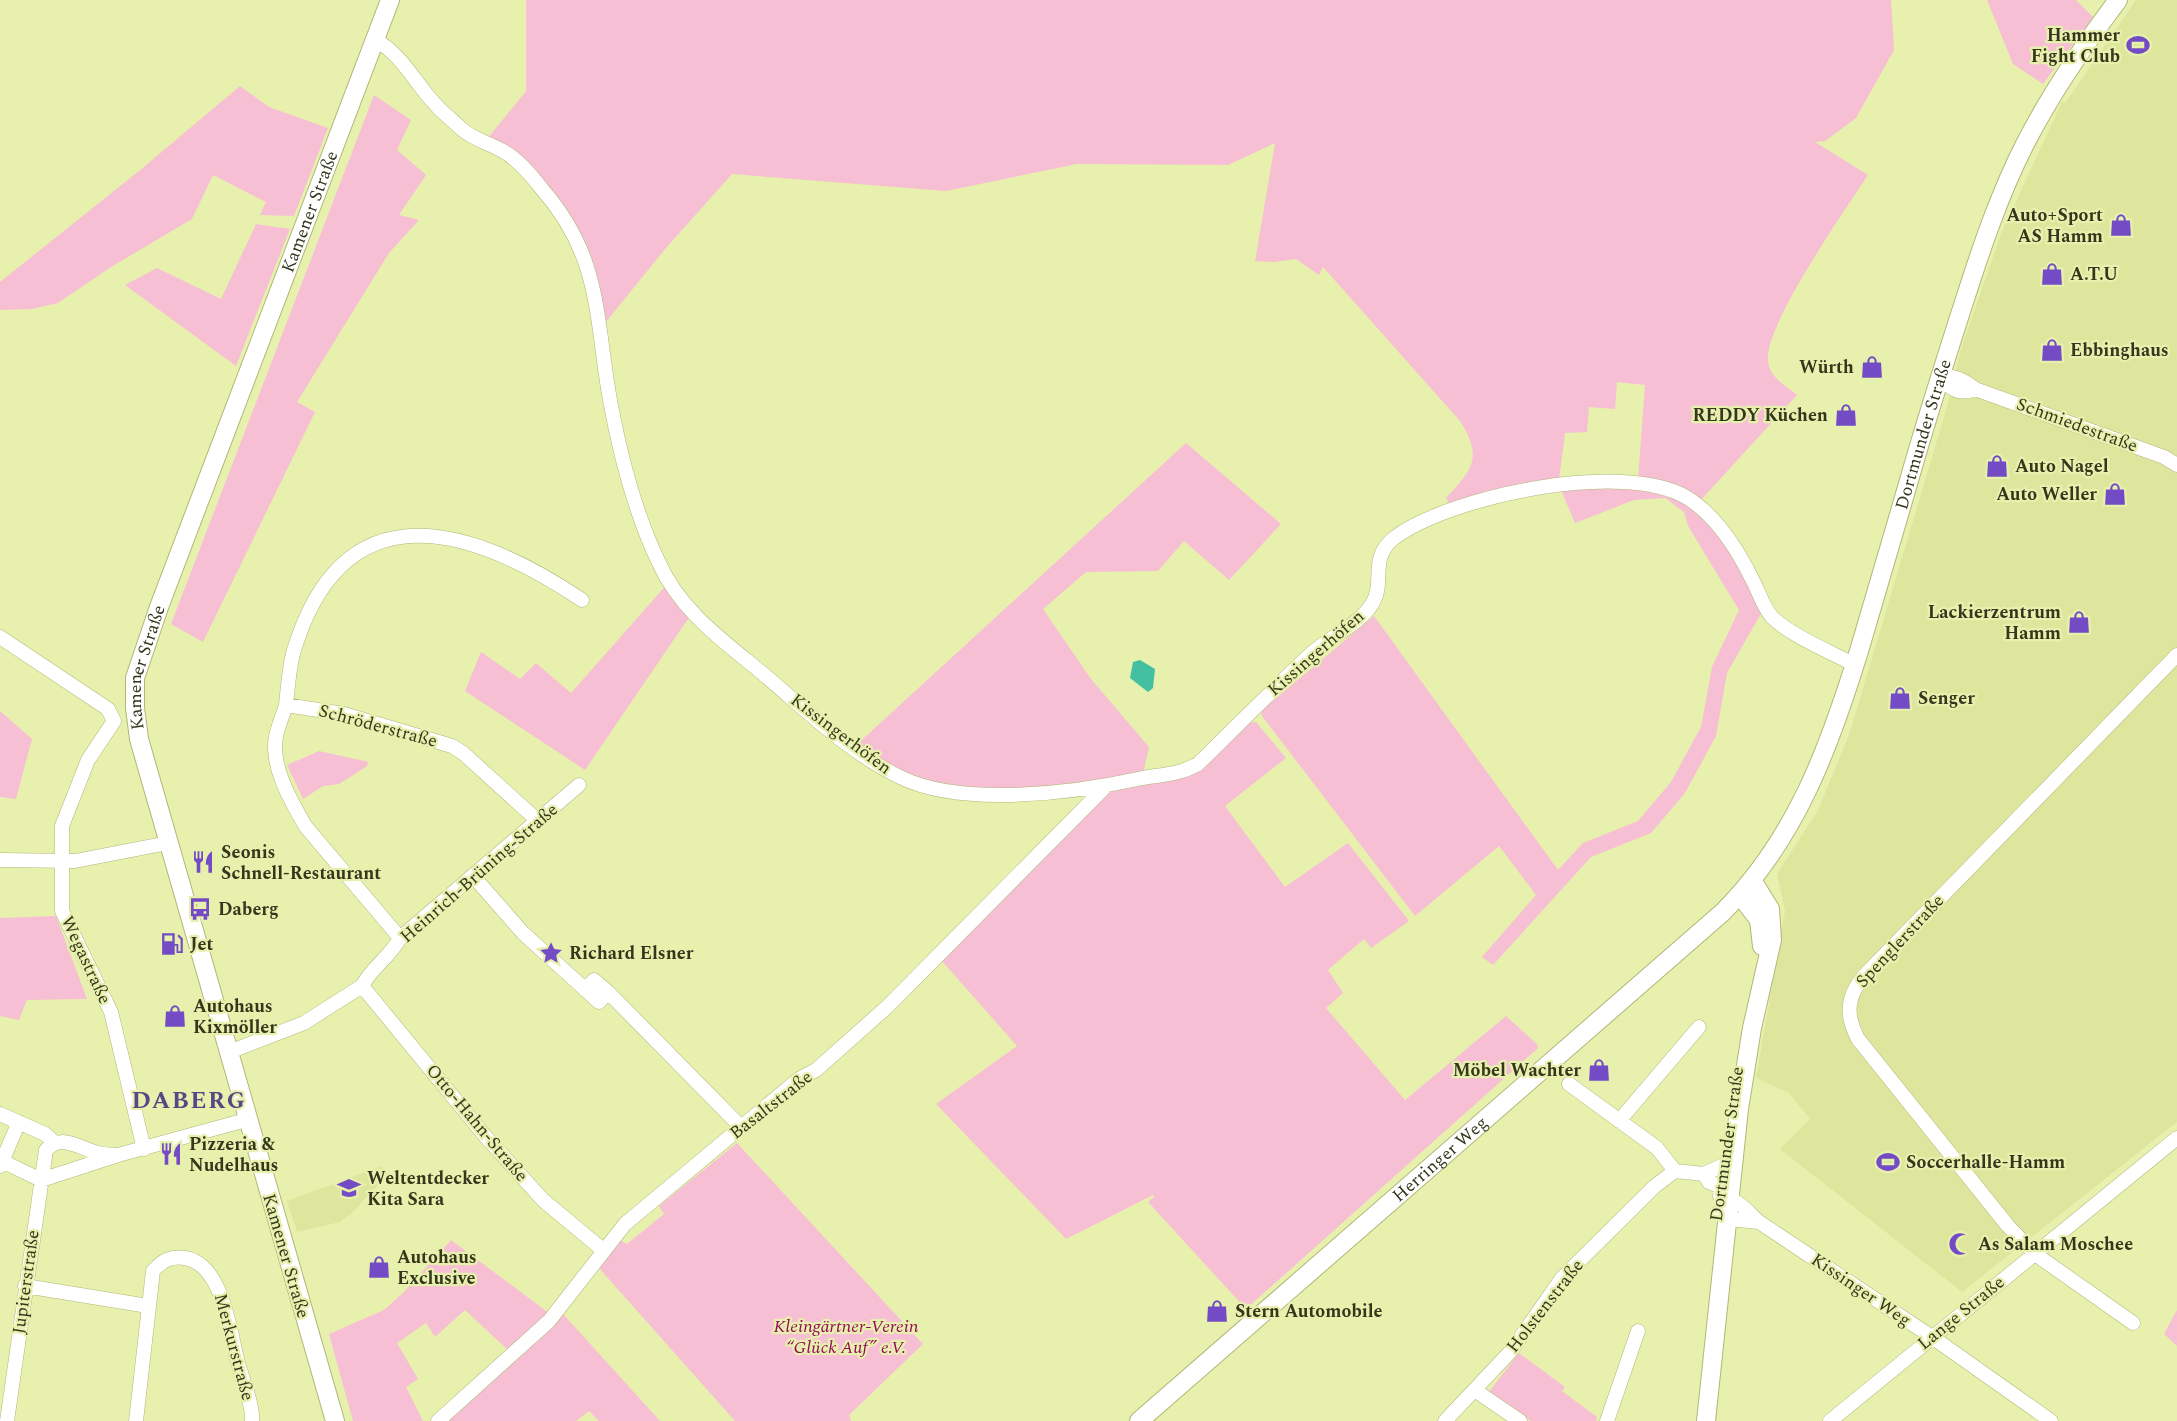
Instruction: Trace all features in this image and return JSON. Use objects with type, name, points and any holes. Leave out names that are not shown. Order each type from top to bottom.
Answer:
[{"type":"main road","name":"Kamener Straße","points":[[334,1421],[246,1120],[229,1052],[139,739],[135,708],[135,678],[159,606],[390,0]]},
{"type":"main road","name":"Dortmunder Straße","points":[[1706,1421],[1724,1165],[1741,1046],[1762,944],[1759,920],[1740,895],[1777,848],[1809,792],[1827,749],[1939,376],[1993,216],[2025,145],[2083,49],[2118,0]]},
{"type":"main road","name":"Dortmunder Straße","points":[[1698,1421],[1723,1202],[1752,1028],[1772,940],[1770,909],[1752,880]]},
{"type":"main road","name":"Herringer Weg","points":[[1139,1421],[1740,895]]},
{"type":"street","name":"Kissingerhöfen","points":[[375,40],[392,52],[434,104],[467,134],[505,151],[525,170],[544,190],[573,230],[588,266],[596,300],[610,398],[629,479],[658,562],[677,595],[692,613],[838,737],[905,779],[941,790],[979,793],[1105,787],[1142,778],[1179,774],[1198,764],[1314,651],[1363,614],[1376,595],[1378,561],[1382,551],[1392,540],[1416,524],[1439,513],[1545,485],[1638,484],[1666,489],[1686,497],[1705,512],[1737,550],[1772,616],[1854,665]]},
{"type":"street","name":"Schmiedestraße","points":[[1939,376],[1949,388],[1959,392],[1975,389],[2153,453],[2177,465]]},
{"type":"street","points":[[400,938],[306,827],[294,807],[279,765],[275,739],[286,705],[293,652],[312,603],[341,565],[378,540],[403,535],[427,536],[486,549],[520,563],[582,600]]},
{"type":"street","name":"Wegastraße","points":[[0,637],[108,709],[114,722],[88,760],[62,826],[62,911],[111,1012],[144,1149]]},
{"type":"street","name":"Spenglerstraße","points":[[2133,1323],[2035,1254],[2008,1226],[1858,1039],[1848,1020],[1848,1004],[1863,977],[2177,655]]},
{"type":"street","name":"Schröderstraße","points":[[286,705],[344,714],[452,746],[463,753],[537,820]]},
{"type":"street","name":"Heinrich-Brüning-Straße","points":[[229,1052],[304,1023],[362,986],[366,978],[393,951],[400,938],[579,785]]},
{"type":"street","name":"Basaltstraße","points":[[438,1421],[549,1321],[625,1224],[799,1079],[816,1071],[888,1006],[1105,787]]},
{"type":"street","points":[[0,860],[75,861],[168,843]]},
{"type":"street","points":[[473,876],[523,933],[585,990],[599,1002],[608,992],[741,1127]]},
{"type":"street","name":"Otto-Hahn-Straße","points":[[362,986],[486,1137],[543,1200],[603,1250]]},
{"type":"street","points":[[1619,1121],[1699,1027]]},
{"type":"street","points":[[1569,1084],[1658,1148],[1675,1171]]},
{"type":"street","points":[[0,1114],[45,1134],[54,1142],[63,1141],[99,1153],[118,1155]]},
{"type":"street","points":[[19,1122],[1,1163],[41,1180],[118,1155],[246,1120]]},
{"type":"street","name":"Lange Straße","points":[[1830,1421],[2177,1138]]},
{"type":"street","name":"Jupiterstraße","points":[[6,1421],[46,1150],[54,1142]]},
{"type":"street","points":[[1704,1174],[1724,1165]]},
{"type":"street","name":"Kissinger Weg","points":[[1675,1171],[1704,1174],[1723,1202],[1759,1222],[1932,1337],[2051,1421]]},
{"type":"street","name":"Holstenstraße","points":[[1445,1421],[1476,1391],[1511,1351],[1562,1278],[1655,1186],[1675,1171]]},
{"type":"street","name":"Kissinger Weg","points":[[1723,1202],[1759,1222]]},
{"type":"street","name":"Merkurstraße","points":[[136,1421],[153,1271],[168,1258],[189,1258],[208,1272],[215,1282],[223,1302],[252,1419]]},
{"type":"street","points":[[25,1286],[148,1306]]},
{"type":"street","points":[[1607,1421],[1638,1331]]},
{"type":"street","points":[[1476,1391],[1520,1421]]},
{"type":"shaded area","points":[[2136,0],[2177,0],[2177,1122],[1962,1292],[1780,1149],[1810,1119],[1789,1093],[1756,1078],[1785,911],[1777,874],[1818,810],[1849,735],[1944,417],[1961,349],[2001,234],[2062,102],[2065,103]]},
{"type":"shaded area","name":"Weltentdecker Kita Sara","points":[[382,1166],[388,1174],[354,1211],[340,1222],[297,1232],[287,1201]]},
{"type":"green space","points":[[526,0],[1891,0],[1894,50],[1856,118],[1825,141],[1815,142],[1868,175],[1808,267],[1792,295],[1770,344],[1768,361],[1771,372],[1797,395],[1700,501],[1638,479],[1645,385],[1617,382],[1615,409],[1589,407],[1587,432],[1565,433],[1559,480],[1450,506],[1446,498],[1463,479],[1472,462],[1473,454],[1467,433],[1460,421],[1323,267],[1319,275],[1296,259],[1274,262],[1255,261],[1275,143],[1228,165],[1077,164],[946,191],[732,174],[665,249],[606,322],[594,266],[578,234],[487,139],[526,91]]},
{"type":"green space","points":[[1987,0],[2076,0],[2093,17],[2043,84],[2013,64]]},
{"type":"green space","points":[[240,86],[269,107],[328,128],[294,216],[260,215],[266,202],[213,175],[192,219],[111,267],[58,303],[32,309],[0,310],[0,282],[139,171]]},
{"type":"green space","points":[[374,95],[411,120],[397,150],[426,175],[399,215],[419,220],[389,253],[297,402],[315,412],[203,642],[171,624]]},
{"type":"green space","points":[[256,224],[290,229],[236,366],[125,285],[157,268],[221,299]]},
{"type":"green space","points":[[1186,443],[1281,524],[1229,580],[1184,541],[1158,571],[1086,572],[1043,609],[1091,679],[1149,747],[1142,778],[1105,787],[941,790],[853,748]]},
{"type":"green space","points":[[1620,486],[1668,493],[1709,521],[1735,558],[1763,610],[1727,673],[1716,736],[1685,793],[1651,833],[1591,857],[1493,965],[1482,957],[1536,895],[1499,846],[1415,916],[1262,716],[1262,710],[1374,616],[1558,870],[1583,843],[1638,821],[1671,782],[1701,727],[1712,667],[1739,610],[1688,526],[1684,512],[1665,498],[1634,500],[1575,523],[1560,488]]},
{"type":"green space","points":[[669,582],[692,613],[585,770],[465,691],[481,652],[520,679],[536,663],[571,693]]},
{"type":"green space","points":[[0,711],[32,739],[16,799],[0,797]]},
{"type":"green space","points":[[1256,722],[1286,758],[1225,806],[1285,887],[1348,843],[1409,921],[1371,948],[1364,939],[1328,970],[1343,993],[1326,1008],[1405,1100],[1506,1016],[1537,1044],[1538,1048],[1246,1309],[1148,1202],[1154,1197],[1153,1195],[1066,1239],[936,1104],[1017,1046],[941,960],[1107,793],[1141,783],[1183,778],[1199,771],[1245,723]]},
{"type":"green space","points":[[319,751],[369,762],[366,767],[339,784],[323,786],[303,799],[287,765]]},
{"type":"green space","points":[[56,916],[87,999],[27,1000],[19,1020],[0,1016],[0,918]]},
{"type":"green space","name":"Kleingärtner-Verein “Glück Auf” e.V.","points":[[737,1143],[923,1344],[849,1415],[851,1421],[735,1421],[599,1268],[620,1240],[627,1244],[664,1214],[659,1206]]},
{"type":"green space","points":[[451,1240],[550,1314],[509,1351],[465,1310],[435,1337],[426,1323],[397,1343],[418,1379],[406,1387],[423,1421],[353,1421],[329,1334],[384,1310],[404,1292]]},
{"type":"green space","points":[[2177,1310],[2177,1346],[2164,1334]]},
{"type":"green space","points":[[563,1314],[660,1421],[599,1421],[589,1411],[576,1421],[450,1421],[448,1419]]},
{"type":"green space","points":[[1519,1353],[1565,1387],[1562,1391],[1597,1417],[1596,1421],[1531,1421],[1488,1393]]},
{"type":"water","points":[[1140,660],[1155,669],[1153,688],[1148,692],[1130,678],[1133,662]]},
{"type":"place","name":"Hammer Fight Club","points":[[2138,45]]},
{"type":"place","name":"Auto+Sport AS Hamm","points":[[2121,225]]},
{"type":"place","name":"A.T.U","points":[[2052,274]]},
{"type":"place","name":"Ebbinghaus","points":[[2052,350]]},
{"type":"place","name":"Würth","points":[[1872,367]]},
{"type":"place","name":"REDDY Küchen","points":[[1846,415]]},
{"type":"place","name":"Auto Nagel","points":[[1997,466]]},
{"type":"place","name":"Auto Weller","points":[[2115,494]]},
{"type":"place","name":"Lackierzentrum Hamm","points":[[2079,622]]},
{"type":"place","name":"Senger","points":[[1900,698]]},
{"type":"place","name":"Seonis Schnell-Restaurant","points":[[203,862]]},
{"type":"place","name":"Daberg","points":[[200,909]]},
{"type":"place","name":"Jet","points":[[172,944]]},
{"type":"place","name":"Richard Elsner","points":[[551,953]]},
{"type":"place","name":"Autohaus Kixmöller","points":[[175,1016]]},
{"type":"place","name":"Möbel Wachter","points":[[1599,1070]]},
{"type":"place","name":"Pizzeria & Nudelhaus","points":[[171,1154]]},
{"type":"place","name":"Soccerhalle-Hamm","points":[[1888,1162]]},
{"type":"place","name":"Weltentdecker Kita Sara","points":[[349,1188]]},
{"type":"place","name":"As Salam Moschee","points":[[1960,1244]]},
{"type":"place","name":"Autohaus Exclusive","points":[[379,1267]]},
{"type":"place","name":"Stern Automobile","points":[[1217,1311]]},
{"type":"district","name":"DABERG","points":[[189,1101]]}]
